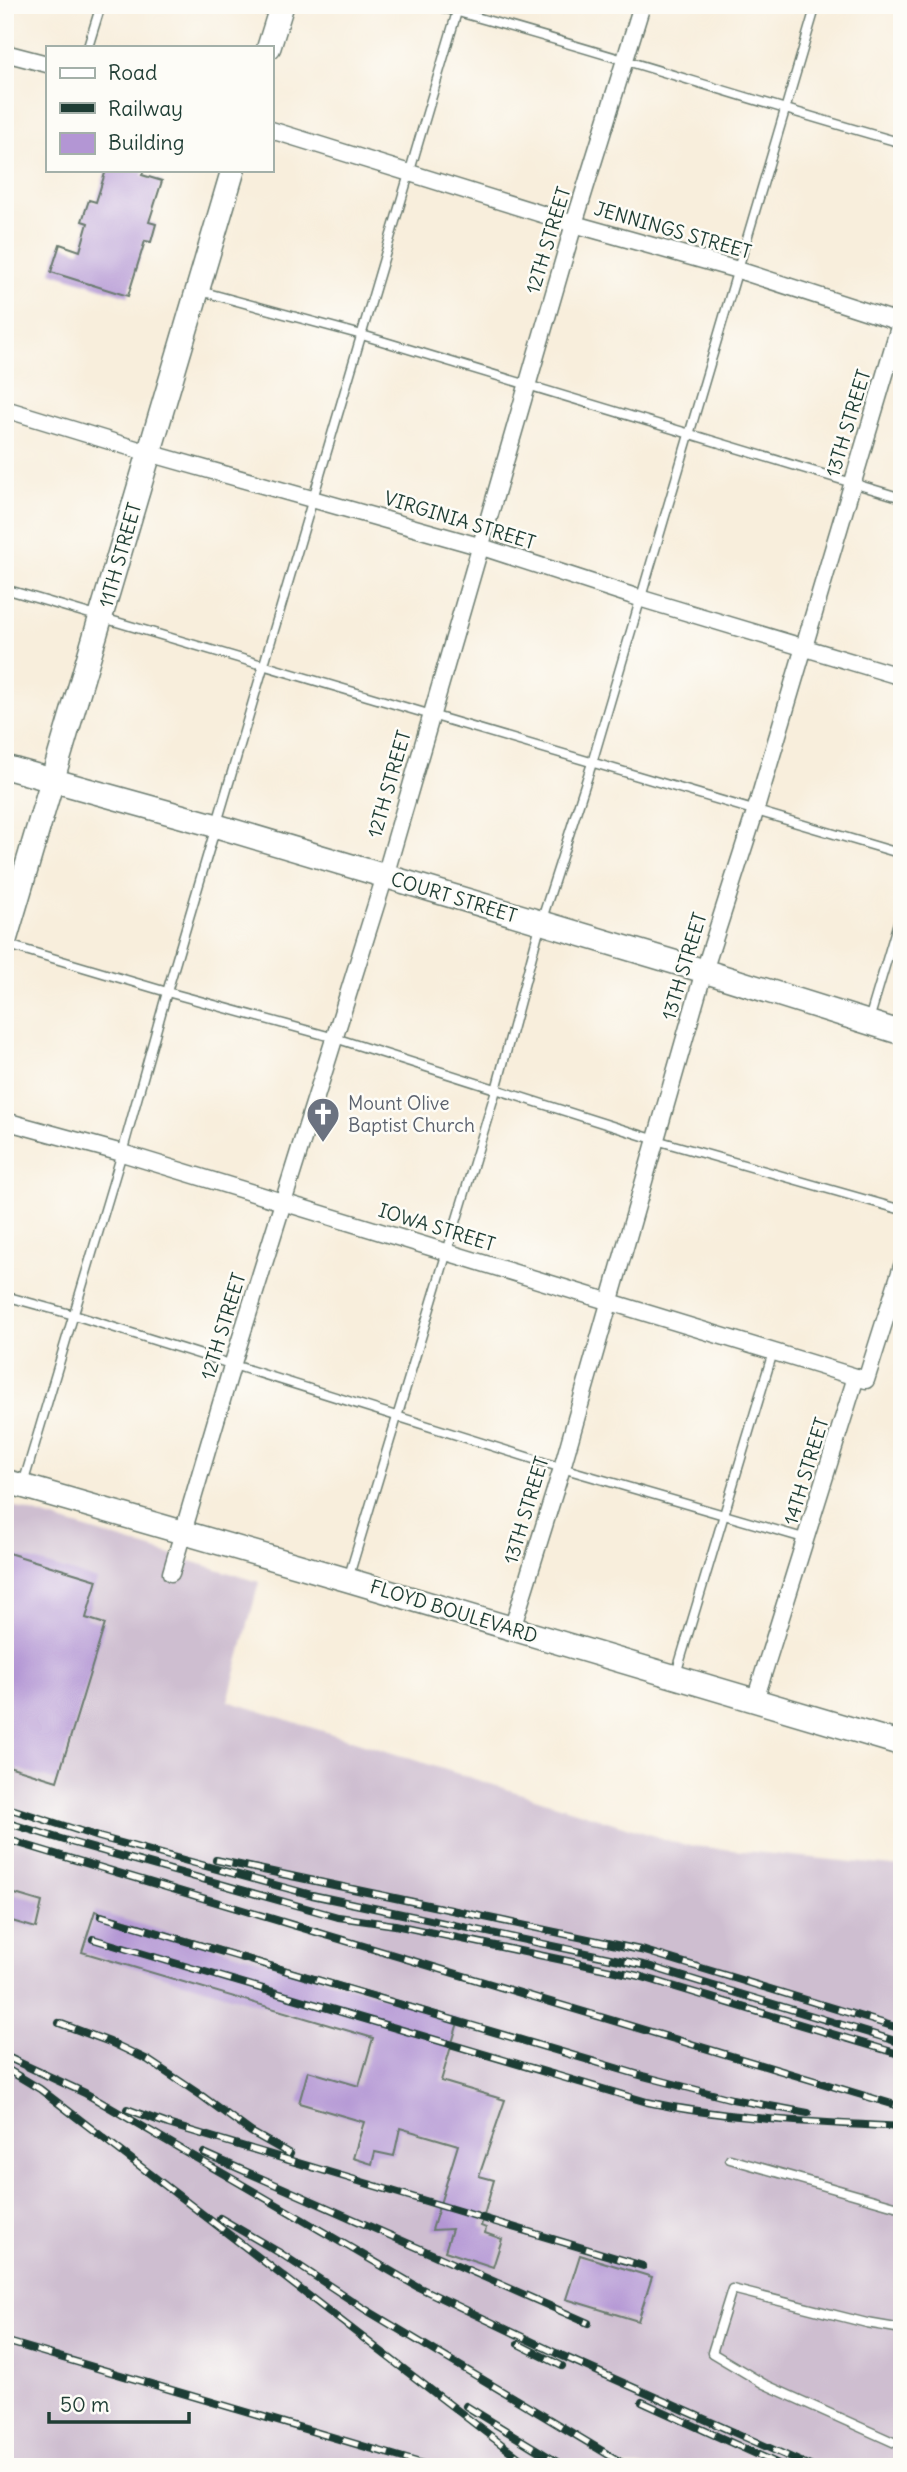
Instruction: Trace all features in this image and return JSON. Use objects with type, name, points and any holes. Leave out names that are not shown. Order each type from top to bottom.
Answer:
[{"type":"main road","points":[[269,46],[282,5]]},
{"type":"main road","name":"11TH STREET","points":[[5,942],[232,172]]},
{"type":"main road","name":"COURT STREET","points":[[5,767],[217,826],[541,922],[902,1033]]},
{"type":"main road","name":"FLOYD BOULEVARD","points":[[14,1484],[183,1531],[902,1744]]},
{"type":"street","name":"12TH STREET","points":[[171,1573],[232,1366],[385,876],[482,547],[526,386],[642,5]]},
{"type":"street","points":[[5,53],[46,64]]},
{"type":"street","name":"JENNINGS STREET","points":[[273,131],[901,321]]},
{"type":"street","name":"13TH STREET","points":[[512,1629],[562,1468],[704,971],[755,812],[901,321]]},
{"type":"street","name":"VIRGINIA STREET","points":[[5,409],[149,453],[482,547],[639,598],[902,677]]},
{"type":"street","name":"IOWA STREET","points":[[5,1121],[122,1153],[856,1377]]},
{"type":"street","name":"14TH STREET","points":[[755,1700],[856,1377],[866,1380],[902,1266]]},
{"type":"lane","points":[[88,46],[101,5]]},
{"type":"lane","points":[[432,5],[458,9],[902,144]]},
{"type":"lane","points":[[348,1580],[496,1090],[541,922],[592,762],[816,5]]},
{"type":"lane","points":[[14,1484],[74,1315],[458,9]]},
{"type":"lane","points":[[197,290],[362,335],[902,498]]},
{"type":"lane","points":[[5,589],[902,854]]},
{"type":"lane","points":[[868,1023],[902,909]]},
{"type":"lane","points":[[5,942],[167,992],[335,1038],[656,1140],[902,1209]]},
{"type":"lane","points":[[5,1296],[74,1315],[562,1468],[807,1539]]},
{"type":"lane","points":[[675,1677],[773,1352]]},
{"type":"lane","points":[[730,2159],[902,2208]]},
{"type":"lane","points":[[902,2329],[867,2323],[732,2289],[712,2353],[764,2384],[902,2445]]},
{"type":"shaded area","points":[[5,1504],[259,1582],[228,1701],[683,1845],[902,1867],[902,2467],[5,2467]]},
{"type":"building","points":[[105,172],[143,172],[142,175],[162,181],[149,222],[156,224],[151,242],[145,241],[128,296],[51,272],[60,244],[80,251],[88,223],[82,221],[89,200],[96,202]]},
{"type":"building","points":[[5,1552],[97,1580],[86,1618],[105,1624],[57,1781],[5,1765]]},
{"type":"building","points":[[5,1891],[42,1902],[36,1928],[5,1919]]},
{"type":"building","points":[[95,1911],[459,2019],[441,2081],[505,2100],[479,2176],[494,2180],[481,2226],[486,2228],[485,2233],[502,2239],[493,2267],[445,2251],[452,2229],[432,2230],[458,2145],[400,2128],[394,2156],[375,2152],[372,2164],[353,2158],[364,2122],[299,2103],[308,2071],[359,2086],[373,2038],[82,1952]]},
{"type":"building","points":[[580,2255],[652,2277],[638,2321],[566,2299]]},
{"type":"railway","points":[[5,1807],[99,1837],[312,1895],[648,1966],[902,2043]]},
{"type":"railway","points":[[5,1822],[338,1917],[395,1925],[639,1976],[902,2055]]},
{"type":"railway","points":[[5,1839],[902,2107]]},
{"type":"railway","points":[[216,1860],[645,1951],[902,2029]]},
{"type":"railway","points":[[101,1916],[643,2076],[732,2099],[808,2113]]},
{"type":"railway","points":[[93,1939],[647,2102],[742,2117],[902,2127]]},
{"type":"railway","points":[[59,2023],[148,2060],[251,2132],[290,2154]]},
{"type":"railway","points":[[5,2056],[85,2093],[418,2287],[556,2353],[812,2467]]},
{"type":"railway","points":[[5,2068],[40,2089],[531,2467]]},
{"type":"railway","points":[[127,2109],[168,2124],[643,2266]]},
{"type":"railway","points":[[204,2153],[588,2323]]},
{"type":"railway","points":[[220,2218],[280,2253],[363,2308],[629,2467]]},
{"type":"railway","points":[[5,2341],[434,2467]]},
{"type":"railway","points":[[518,2344],[562,2366]]},
{"type":"railway","points":[[642,2402],[785,2467]]},
{"type":"railway","points":[[466,2406],[565,2467]]},
{"type":"place","name":"Mount Olive Baptist Church","points":[[323,1144]]}]
